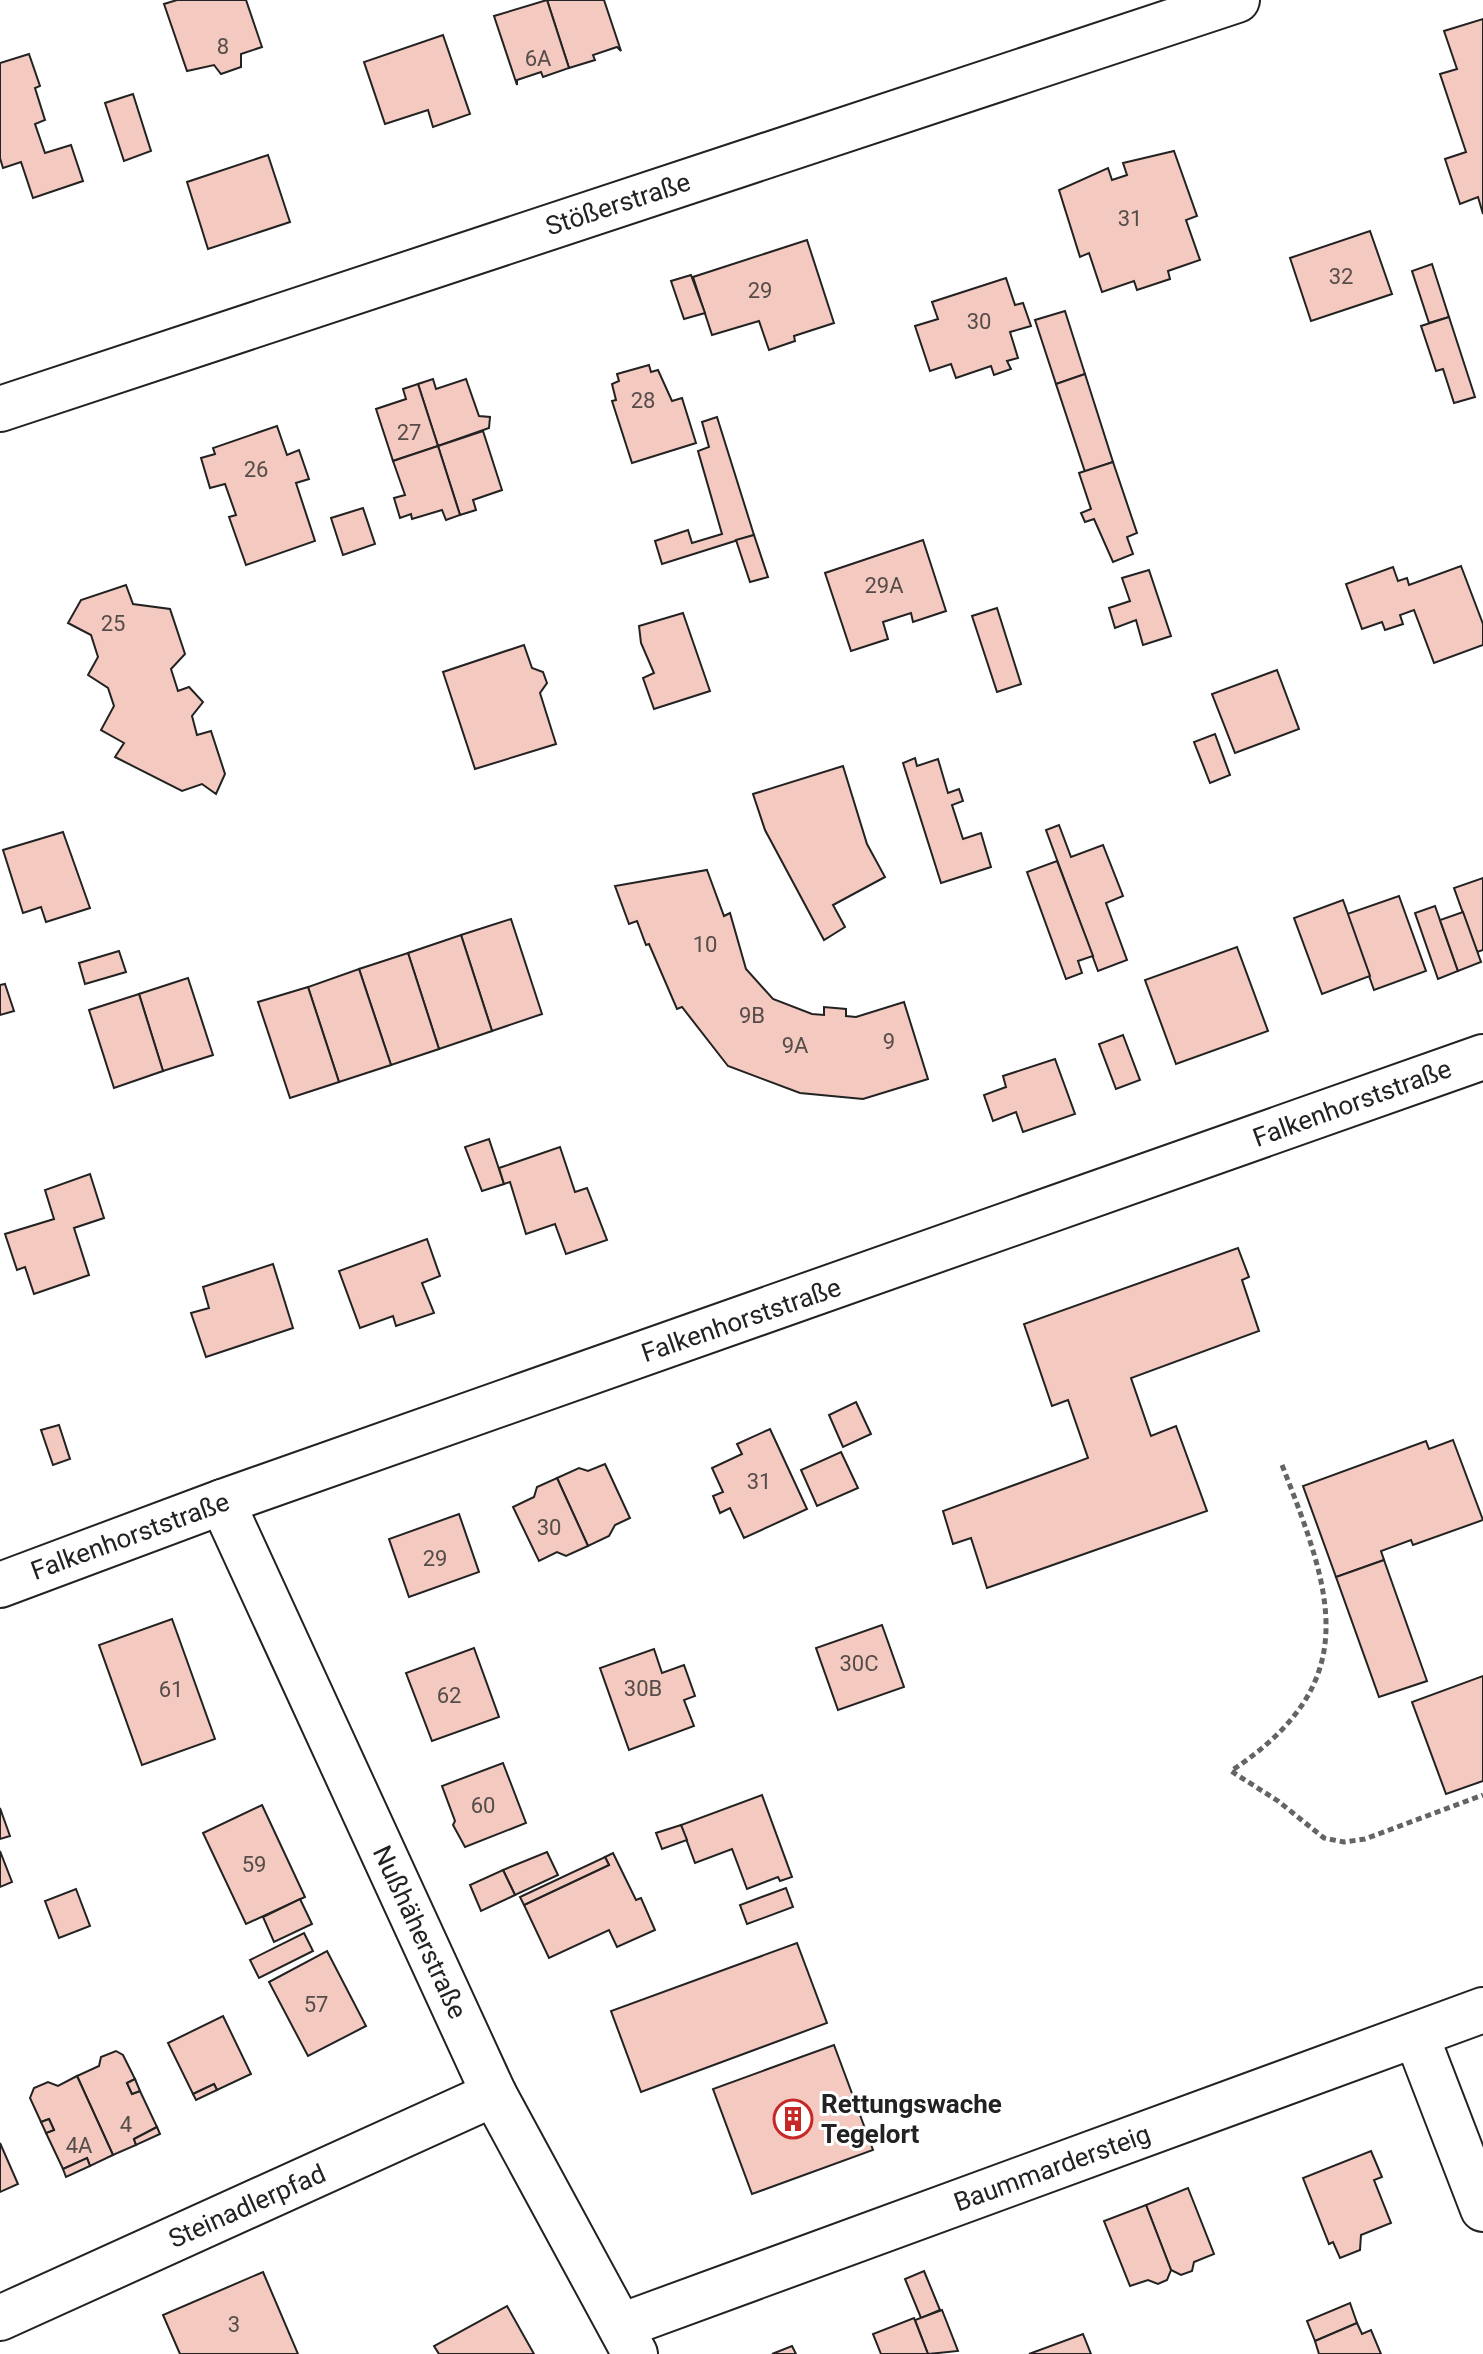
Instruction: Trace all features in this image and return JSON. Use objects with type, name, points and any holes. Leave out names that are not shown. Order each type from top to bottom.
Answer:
[{"type":"street","name":"Stößerstraße","points":[[0,409],[1237,0]]},
{"type":"street","name":"Falkenhorststraße","points":[[0,1585],[222,1502],[1483,1057]]},
{"type":"street","name":"Nußhäherstraße","points":[[222,1502],[494,2094],[628,2340]]},
{"type":"street","name":"Baummardersteig","points":[[628,2340],[1483,2010]]},
{"type":"street","points":[[1416,2035],[1483,2209]]},
{"type":"street","name":"Steinadlerpfad","points":[[0,2318],[494,2094]]},
{"type":"path","points":[[1282,1465],[1320,1573],[1329,1639],[1294,1718],[1256,1754],[1231,1771],[1278,1801],[1324,1838],[1344,1842],[1365,1839],[1483,1795]]},
{"type":"building","points":[[177,0],[246,0],[262,47],[241,54],[241,67],[221,74],[214,65],[187,71],[164,4]]},
{"type":"building","points":[[547,0],[604,0],[621,51],[617,47],[593,55],[595,60],[569,68]]},
{"type":"building","points":[[547,0],[569,68],[543,77],[541,72],[517,80],[517,85],[494,16]]},
{"type":"building","points":[[1483,19],[1483,214],[1478,197],[1460,204],[1445,159],[1466,152],[1440,74],[1457,69],[1444,31]]},
{"type":"building","points":[[443,35],[470,114],[433,127],[428,110],[385,124],[364,62]]},
{"type":"building","points":[[29,54],[40,86],[35,88],[45,120],[35,124],[45,153],[71,145],[83,181],[33,198],[21,162],[3,168],[0,158],[0,63]]},
{"type":"building","points":[[133,94],[151,151],[124,161],[105,103]]},
{"type":"building","points":[[1174,151],[1197,216],[1186,220],[1200,260],[1168,271],[1170,279],[1137,290],[1134,281],[1102,292],[1089,253],[1080,257],[1059,190],[1108,168],[1112,180],[1127,175],[1123,163]]},
{"type":"building","points":[[268,155],[290,222],[208,249],[187,182]]},
{"type":"building","points":[[1370,231],[1392,294],[1311,321],[1290,258]]},
{"type":"building","points":[[807,240],[834,323],[794,336],[795,341],[769,350],[759,321],[712,335],[693,277]]},
{"type":"building","points":[[1432,264],[1449,317],[1429,323],[1412,271]]},
{"type":"building","points":[[691,275],[705,313],[684,319],[671,281]]},
{"type":"building","points":[[1006,278],[1015,305],[1023,303],[1031,326],[1010,332],[1018,358],[1007,361],[1011,369],[994,375],[991,366],[956,378],[951,364],[930,371],[915,326],[938,319],[932,302]]},
{"type":"building","points":[[1065,311],[1085,374],[1056,384],[1035,320]]},
{"type":"building","points":[[1449,317],[1475,397],[1454,403],[1443,369],[1436,371],[1421,326]]},
{"type":"building","points":[[649,365],[651,372],[658,370],[672,401],[682,398],[696,443],[632,463],[612,401],[616,400],[612,384],[619,381],[617,374]]},
{"type":"building","points":[[1085,374],[1113,462],[1085,472],[1056,384]]},
{"type":"building","points":[[433,379],[436,389],[466,379],[479,416],[490,417],[489,428],[438,446],[418,384]]},
{"type":"building","points":[[418,384],[438,446],[393,461],[376,409],[406,399],[403,389]]},
{"type":"building","points":[[717,417],[754,535],[662,564],[655,541],[688,530],[692,543],[722,534],[698,451],[709,447],[702,422]]},
{"type":"building","points":[[277,426],[287,455],[299,450],[309,479],[296,483],[315,541],[246,565],[229,517],[236,515],[225,484],[210,488],[201,458],[215,454],[213,448]]},
{"type":"building","points":[[483,431],[502,490],[473,500],[476,510],[460,515],[438,446]]},
{"type":"building","points":[[438,446],[460,515],[446,520],[442,510],[412,519],[411,514],[400,518],[394,498],[405,495],[393,461]]},
{"type":"building","points":[[1113,462],[1137,533],[1127,537],[1133,554],[1113,562],[1094,519],[1085,522],[1081,513],[1091,509],[1079,473]]},
{"type":"building","points":[[363,508],[375,544],[343,555],[331,518]]},
{"type":"building","points":[[754,535],[768,577],[750,582],[736,540]]},
{"type":"building","points":[[923,540],[946,611],[913,622],[911,613],[883,622],[888,639],[851,651],[825,573]]},
{"type":"building","points":[[1461,566],[1483,624],[1483,645],[1434,663],[1414,610],[1400,615],[1403,624],[1385,630],[1382,622],[1362,629],[1346,584],[1393,567],[1398,581],[1407,578],[1409,585]]},
{"type":"building","points":[[1149,570],[1171,636],[1143,645],[1136,620],[1115,628],[1109,608],[1130,601],[1122,578]]},
{"type":"building","points":[[126,585],[133,604],[170,609],[185,654],[171,669],[178,691],[189,687],[203,702],[192,716],[197,735],[211,731],[225,774],[216,794],[202,784],[182,791],[115,757],[124,743],[101,730],[114,706],[108,688],[88,675],[98,657],[91,635],[68,623],[81,600]]},
{"type":"building","points":[[997,608],[1021,684],[997,692],[972,616]]},
{"type":"building","points":[[683,613],[710,691],[654,709],[643,678],[654,673],[641,643],[639,626]]},
{"type":"building","points":[[524,645],[532,668],[543,672],[547,683],[540,693],[556,744],[475,769],[443,672]]},
{"type":"building","points":[[1277,670],[1299,729],[1235,753],[1212,694]]},
{"type":"building","points":[[1215,734],[1230,775],[1210,783],[1194,742]]},
{"type":"building","points":[[915,758],[917,766],[938,759],[948,793],[959,789],[963,801],[952,805],[963,839],[981,833],[991,867],[941,883],[903,763]]},
{"type":"building","points":[[843,766],[867,844],[885,877],[833,905],[845,927],[824,940],[765,830],[753,794]]},
{"type":"building","points":[[1059,825],[1071,857],[1103,845],[1123,896],[1106,903],[1127,960],[1098,971],[1046,830]]},
{"type":"building","points":[[63,832],[90,908],[46,922],[41,907],[23,913],[3,850]]},
{"type":"building","points":[[1057,861],[1093,956],[1078,961],[1082,973],[1066,979],[1027,872]]},
{"type":"building","points":[[707,870],[724,916],[730,913],[746,969],[773,999],[812,1014],[824,1015],[824,1007],[846,1009],[846,1016],[856,1017],[904,1002],[928,1079],[863,1099],[800,1093],[728,1066],[682,1007],[677,1009],[637,921],[629,924],[615,886]]},
{"type":"building","points":[[1483,878],[1483,950],[1477,952],[1454,888]]},
{"type":"building","points":[[1399,896],[1426,971],[1374,990],[1347,914]]},
{"type":"building","points":[[1343,900],[1370,976],[1322,994],[1294,918]]},
{"type":"building","points":[[1435,906],[1458,971],[1438,979],[1415,913]]},
{"type":"building","points":[[1463,912],[1481,962],[1458,971],[1440,920]]},
{"type":"building","points":[[511,919],[542,1014],[492,1031],[461,935]]},
{"type":"building","points":[[461,935],[492,1031],[439,1049],[408,953]]},
{"type":"building","points":[[1237,947],[1268,1031],[1176,1064],[1145,980]]},
{"type":"building","points":[[119,951],[126,972],[85,984],[79,963]]},
{"type":"building","points":[[408,953],[439,1049],[391,1065],[359,969]]},
{"type":"building","points":[[359,969],[391,1065],[339,1082],[308,987]]},
{"type":"building","points":[[188,978],[213,1055],[163,1071],[139,994]]},
{"type":"building","points":[[5,984],[14,1011],[0,1015],[0,985]]},
{"type":"building","points":[[308,987],[339,1082],[290,1098],[258,1002]]},
{"type":"building","points":[[139,994],[163,1071],[114,1088],[89,1010]]},
{"type":"building","points":[[1123,1035],[1140,1080],[1116,1089],[1099,1044]]},
{"type":"building","points":[[1055,1059],[1075,1114],[1023,1132],[1016,1112],[993,1121],[984,1095],[1006,1087],[1003,1076]]},
{"type":"building","points":[[489,1139],[504,1184],[482,1191],[465,1147]]},
{"type":"building","points":[[560,1147],[575,1192],[587,1188],[607,1240],[566,1254],[555,1224],[526,1234],[510,1182],[504,1184],[499,1168]]},
{"type":"building","points":[[90,1174],[104,1218],[74,1228],[89,1275],[34,1294],[25,1267],[17,1270],[5,1234],[54,1219],[45,1190]]},
{"type":"building","points":[[427,1239],[440,1276],[422,1283],[434,1313],[396,1326],[393,1316],[360,1328],[339,1271]]},
{"type":"building","points":[[1238,1248],[1249,1277],[1242,1280],[1259,1331],[1131,1378],[1151,1436],[1176,1426],[1207,1511],[987,1588],[971,1538],[953,1544],[943,1511],[1088,1458],[1068,1400],[1052,1406],[1024,1324]]},
{"type":"building","points":[[273,1264],[293,1328],[206,1357],[191,1313],[209,1308],[203,1287]]},
{"type":"building","points":[[856,1402],[871,1434],[843,1447],[829,1415]]},
{"type":"building","points":[[59,1425],[70,1459],[53,1465],[41,1430]]},
{"type":"building","points":[[770,1429],[807,1509],[744,1538],[730,1508],[720,1513],[713,1496],[723,1492],[712,1468],[742,1454],[737,1444]]},
{"type":"building","points":[[1453,1440],[1483,1520],[1413,1545],[1411,1540],[1381,1551],[1384,1560],[1336,1577],[1303,1486],[1426,1441],[1429,1449]]},
{"type":"building","points":[[841,1452],[858,1488],[817,1506],[801,1470]]},
{"type":"building","points":[[605,1464],[630,1518],[615,1525],[609,1536],[588,1546],[557,1478],[579,1468],[588,1471]]},
{"type":"building","points":[[557,1478],[588,1546],[566,1556],[557,1552],[539,1561],[513,1507],[534,1497],[537,1487]]},
{"type":"building","points":[[459,1514],[479,1572],[409,1597],[389,1539]]},
{"type":"building","points":[[1384,1560],[1427,1681],[1379,1697],[1336,1577]]},
{"type":"building","points":[[172,1619],[215,1739],[142,1765],[99,1645]]},
{"type":"building","points":[[882,1625],[904,1687],[838,1710],[816,1648]]},
{"type":"building","points":[[474,1648],[499,1717],[432,1741],[406,1673]]},
{"type":"building","points":[[654,1649],[662,1673],[684,1665],[695,1696],[684,1700],[694,1726],[629,1750],[600,1668]]},
{"type":"building","points":[[1483,1676],[1483,1781],[1446,1794],[1412,1702]]},
{"type":"building","points":[[503,1763],[526,1823],[465,1847],[453,1825],[455,1821],[442,1786]]},
{"type":"building","points":[[762,1795],[792,1877],[780,1881],[778,1877],[747,1889],[732,1849],[695,1863],[681,1825]]},
{"type":"building","points":[[262,1805],[305,1897],[246,1924],[203,1833]]},
{"type":"building","points":[[0,1808],[10,1836],[0,1839]]},
{"type":"building","points":[[681,1825],[687,1840],[662,1849],[656,1833]]},
{"type":"building","points":[[0,1851],[12,1882],[0,1887]]},
{"type":"building","points":[[547,1852],[558,1875],[515,1895],[503,1870]]},
{"type":"building","points":[[613,1853],[636,1900],[641,1898],[655,1930],[617,1947],[609,1930],[549,1958],[524,1905],[609,1865],[605,1857]]},
{"type":"building","points":[[605,1857],[609,1865],[524,1905],[520,1897]]},
{"type":"building","points":[[503,1870],[515,1895],[481,1911],[470,1885]]},
{"type":"building","points":[[786,1888],[793,1907],[747,1924],[740,1905]]},
{"type":"building","points":[[76,1889],[90,1926],[59,1938],[45,1901]]},
{"type":"building","points":[[300,1899],[312,1924],[274,1942],[263,1917]]},
{"type":"building","points":[[304,1933],[313,1951],[259,1978],[250,1960]]},
{"type":"building","points":[[797,1943],[827,2023],[641,2092],[611,2011]]},
{"type":"building","points":[[327,1951],[366,2026],[308,2056],[269,1982]]},
{"type":"building","points":[[223,2016],[251,2074],[217,2090],[214,2084],[193,2094],[168,2043]]},
{"type":"building","name":"Rettungswache Tegelort","points":[[834,2045],[873,2150],[752,2194],[713,2089]]},
{"type":"building","points":[[116,2051],[123,2055],[135,2079],[127,2083],[132,2094],[140,2091],[157,2127],[134,2139],[136,2145],[113,2155],[77,2076],[99,2066],[101,2057]]},
{"type":"building","points":[[77,2076],[113,2155],[90,2166],[87,2158],[63,2169],[46,2133],[54,2130],[49,2119],[41,2122],[30,2098],[34,2088],[48,2082],[58,2086]]},
{"type":"building","points":[[135,2079],[140,2091],[132,2094],[127,2083]]},
{"type":"building","points":[[214,2084],[217,2090],[196,2100],[193,2094]]},
{"type":"building","points":[[49,2119],[54,2130],[46,2133],[41,2122]]},
{"type":"building","points":[[157,2127],[160,2134],[136,2145],[134,2139]]},
{"type":"building","points":[[0,2143],[18,2184],[0,2192]]},
{"type":"building","points":[[1371,2151],[1382,2177],[1374,2180],[1391,2223],[1361,2235],[1360,2250],[1340,2258],[1333,2242],[1329,2244],[1303,2178]]},
{"type":"building","points":[[87,2158],[90,2166],[66,2177],[63,2169]]},
{"type":"building","points":[[1188,2188],[1214,2254],[1194,2262],[1192,2271],[1181,2275],[1171,2270],[1146,2205]]},
{"type":"building","points":[[1146,2205],[1171,2270],[1167,2280],[1158,2284],[1148,2280],[1130,2286],[1104,2221]]},
{"type":"building","points":[[924,2271],[940,2310],[921,2318],[905,2279]]},
{"type":"building","points":[[263,2272],[298,2354],[180,2354],[163,2315]]},
{"type":"building","points":[[1350,2303],[1357,2323],[1315,2341],[1307,2321]]},
{"type":"building","points":[[507,2306],[534,2354],[439,2354],[434,2346]]},
{"type":"building","points":[[942,2310],[958,2351],[928,2354],[915,2320]]},
{"type":"building","points":[[914,2318],[928,2354],[881,2354],[873,2334]]},
{"type":"building","points":[[1357,2323],[1362,2334],[1371,2330],[1381,2354],[1319,2354],[1315,2341]]},
{"type":"building","points":[[1083,2334],[1091,2354],[1029,2354]]},
{"type":"building","points":[[792,2346],[796,2354],[772,2354]]},
{"type":"place","name":"Rettungswache Tegelort","points":[[793,2119]]}]
